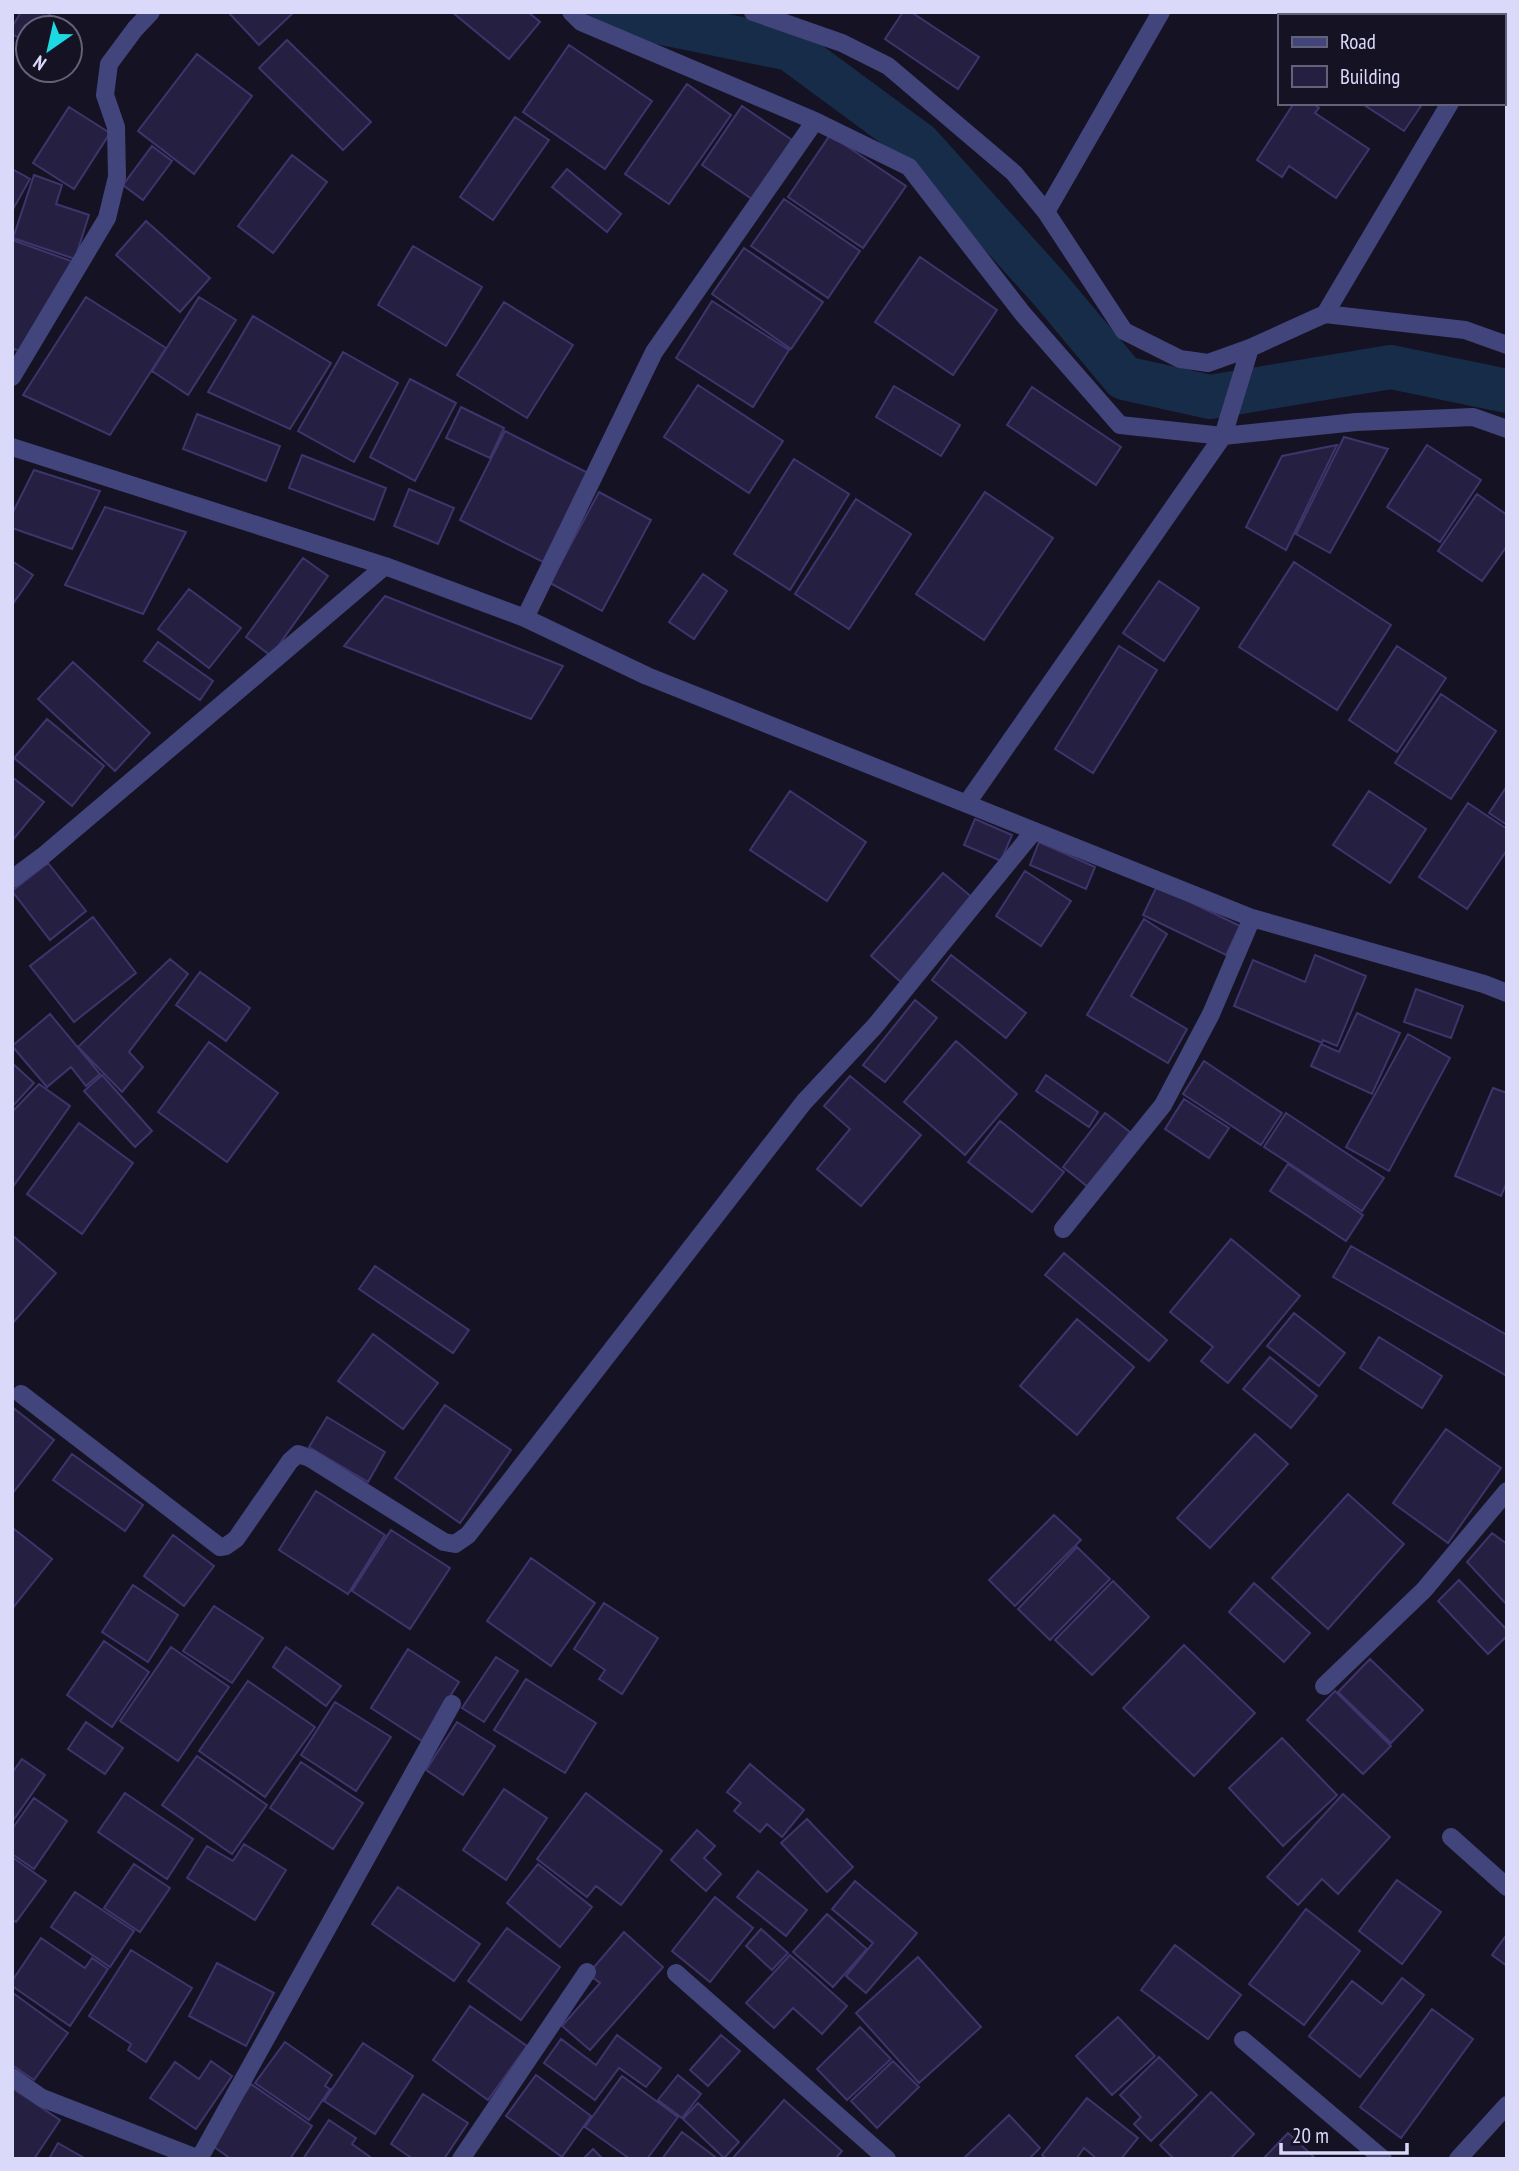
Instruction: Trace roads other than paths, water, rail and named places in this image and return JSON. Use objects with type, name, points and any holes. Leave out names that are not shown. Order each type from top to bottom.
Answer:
[{"type":"street","points":[[12,377],[107,218],[117,177],[116,128],[105,95],[109,64],[151,12]]},
{"type":"street","points":[[571,12],[581,22],[815,121],[909,167],[1023,314],[1120,425],[1223,436],[1356,422],[1473,417],[1507,429]]},
{"type":"street","points":[[753,12],[842,43],[888,66],[1014,173],[1046,212],[1124,331],[1180,359],[1208,363],[1250,348],[1325,314],[1465,330],[1507,345]]},
{"type":"street","points":[[1046,212],[1161,12]]},
{"type":"street","points":[[1325,314],[1449,105]]},
{"type":"street","points":[[525,618],[654,352],[815,121]]},
{"type":"street","points":[[967,803],[1223,436],[1250,348]]},
{"type":"street","points":[[12,447],[385,566],[525,618],[647,676],[1252,918],[1484,984],[1507,993]]},
{"type":"street","points":[[12,879],[43,856],[385,566]]},
{"type":"street","points":[[21,1395],[220,1546],[226,1546],[236,1539],[290,1461],[298,1454],[310,1458],[444,1542],[455,1544],[468,1535],[804,1102],[875,1026],[1034,831]]},
{"type":"street","points":[[1063,1229],[1163,1104],[1211,1014],[1252,918]]},
{"type":"street","points":[[1324,1686],[1424,1590],[1507,1491]]},
{"type":"street","points":[[12,2077],[42,2098],[199,2159],[452,1704]]},
{"type":"street","points":[[1451,1837],[1507,1887]]},
{"type":"street","points":[[461,2159],[587,1972]]},
{"type":"street","points":[[676,1973],[887,2159]]},
{"type":"street","points":[[1243,2040],[1383,2159]]},
{"type":"street","points":[[1458,2159],[1507,2105]]},
{"type":"waterway","points":[[609,12],[790,49],[919,144],[1047,286],[1124,378],[1210,397],[1391,367],[1507,391]]}]
